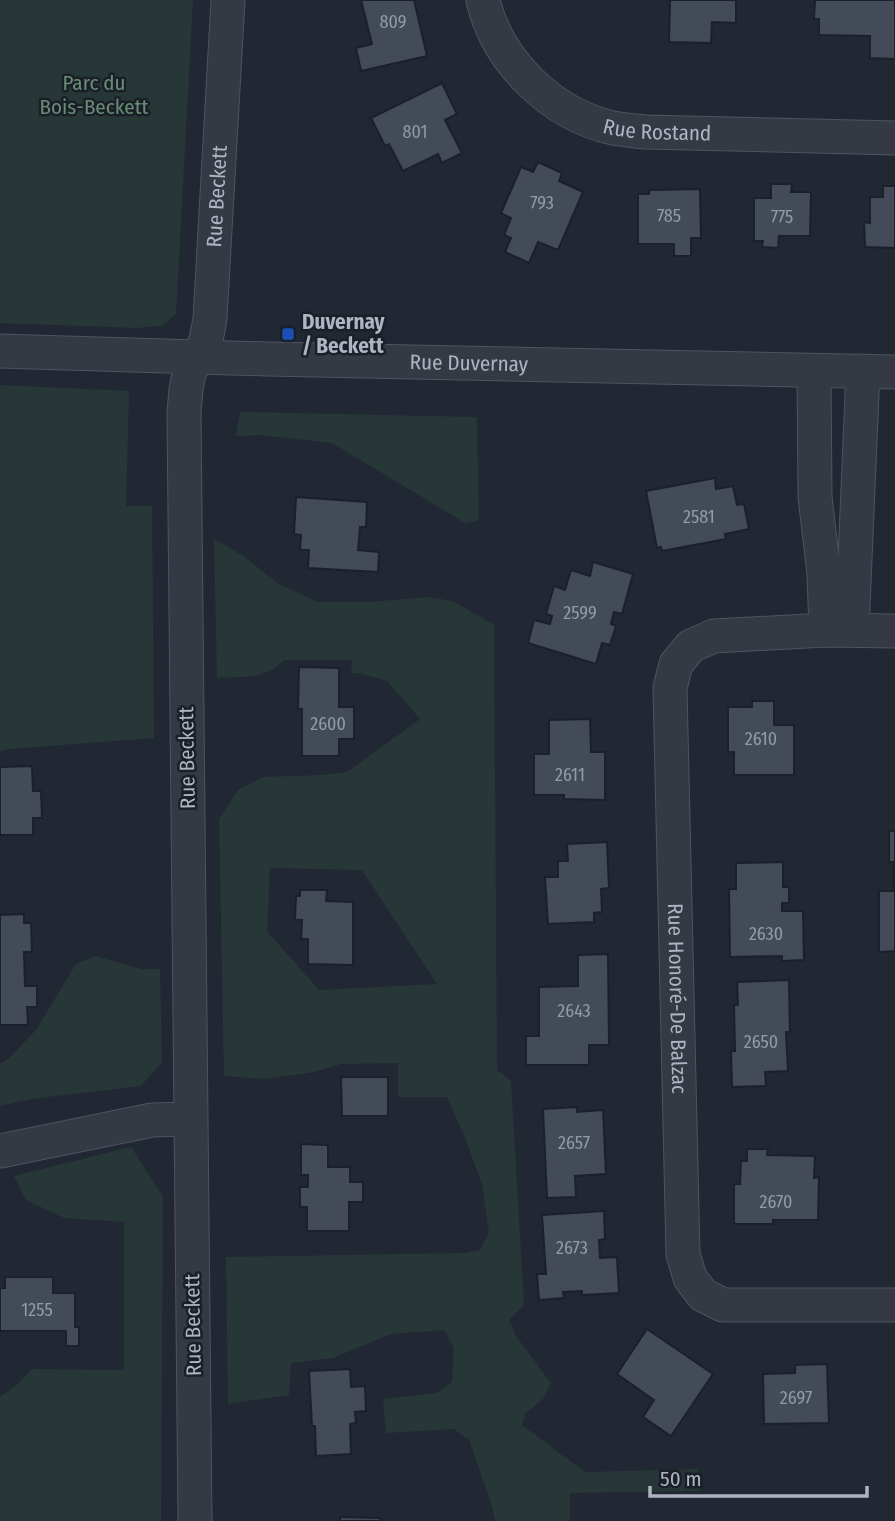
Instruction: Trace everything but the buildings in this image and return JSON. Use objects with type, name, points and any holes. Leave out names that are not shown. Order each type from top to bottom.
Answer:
[{"type":"street","name":"Rue Beckett","points":[[195,1521],[184,413],[190,370],[206,340],[210,319],[228,0]]},
{"type":"street","name":"Rue Rostand","points":[[483,0],[487,16],[503,49],[542,93],[583,118],[612,128],[646,132],[895,138]]},
{"type":"street","name":"Rue Duvernay","points":[[0,351],[879,371]]},
{"type":"street","points":[[814,371],[815,497],[824,574],[839,630]]},
{"type":"street","points":[[839,630],[879,371]]},
{"type":"street","name":"Rue Honoré-De Balzac","points":[[895,631],[839,630],[714,636],[691,646],[676,664],[670,688],[683,1254],[690,1278],[703,1295],[723,1305],[895,1306]]},
{"type":"street","points":[[0,1151],[152,1120],[190,1119]]},
{"type":"green space","name":"Parc du Bois-Beckett","points":[[0,0],[193,0],[176,314],[163,325],[138,328],[0,323]]},
{"type":"green space","points":[[0,385],[129,391],[126,506],[152,506],[154,738],[0,751]]},
{"type":"green space","points":[[240,412],[477,417],[479,520],[465,523],[332,443],[260,435],[236,436]]},
{"type":"green space","points":[[214,539],[245,557],[279,584],[318,602],[369,602],[428,597],[453,601],[494,625],[497,1070],[511,1081],[524,1305],[509,1320],[516,1336],[551,1383],[543,1399],[525,1414],[522,1425],[585,1472],[698,1469],[700,1491],[570,1493],[570,1521],[495,1521],[469,1440],[454,1429],[386,1433],[383,1399],[437,1393],[452,1382],[454,1348],[444,1330],[391,1334],[333,1358],[291,1363],[289,1395],[228,1404],[226,1257],[465,1253],[480,1250],[489,1233],[482,1185],[447,1097],[398,1097],[398,1063],[341,1064],[314,1072],[266,1079],[224,1076],[219,819],[238,790],[263,777],[347,772],[420,719],[387,681],[351,673],[352,660],[284,660],[261,674],[217,678]],"holes":[[[270,868],[362,870],[437,984],[319,990],[267,931]]]},
{"type":"green space","points":[[95,956],[142,969],[160,969],[162,1062],[141,1086],[31,1099],[0,1106],[0,1064],[36,1030],[76,964]]},
{"type":"green space","points":[[131,1147],[163,1197],[161,1521],[0,1521],[0,1397],[17,1385],[32,1369],[124,1370],[124,1222],[64,1218],[26,1200],[14,1176]]},
{"type":"place","name":"Duvernay / Beckett","points":[[288,334]]}]
